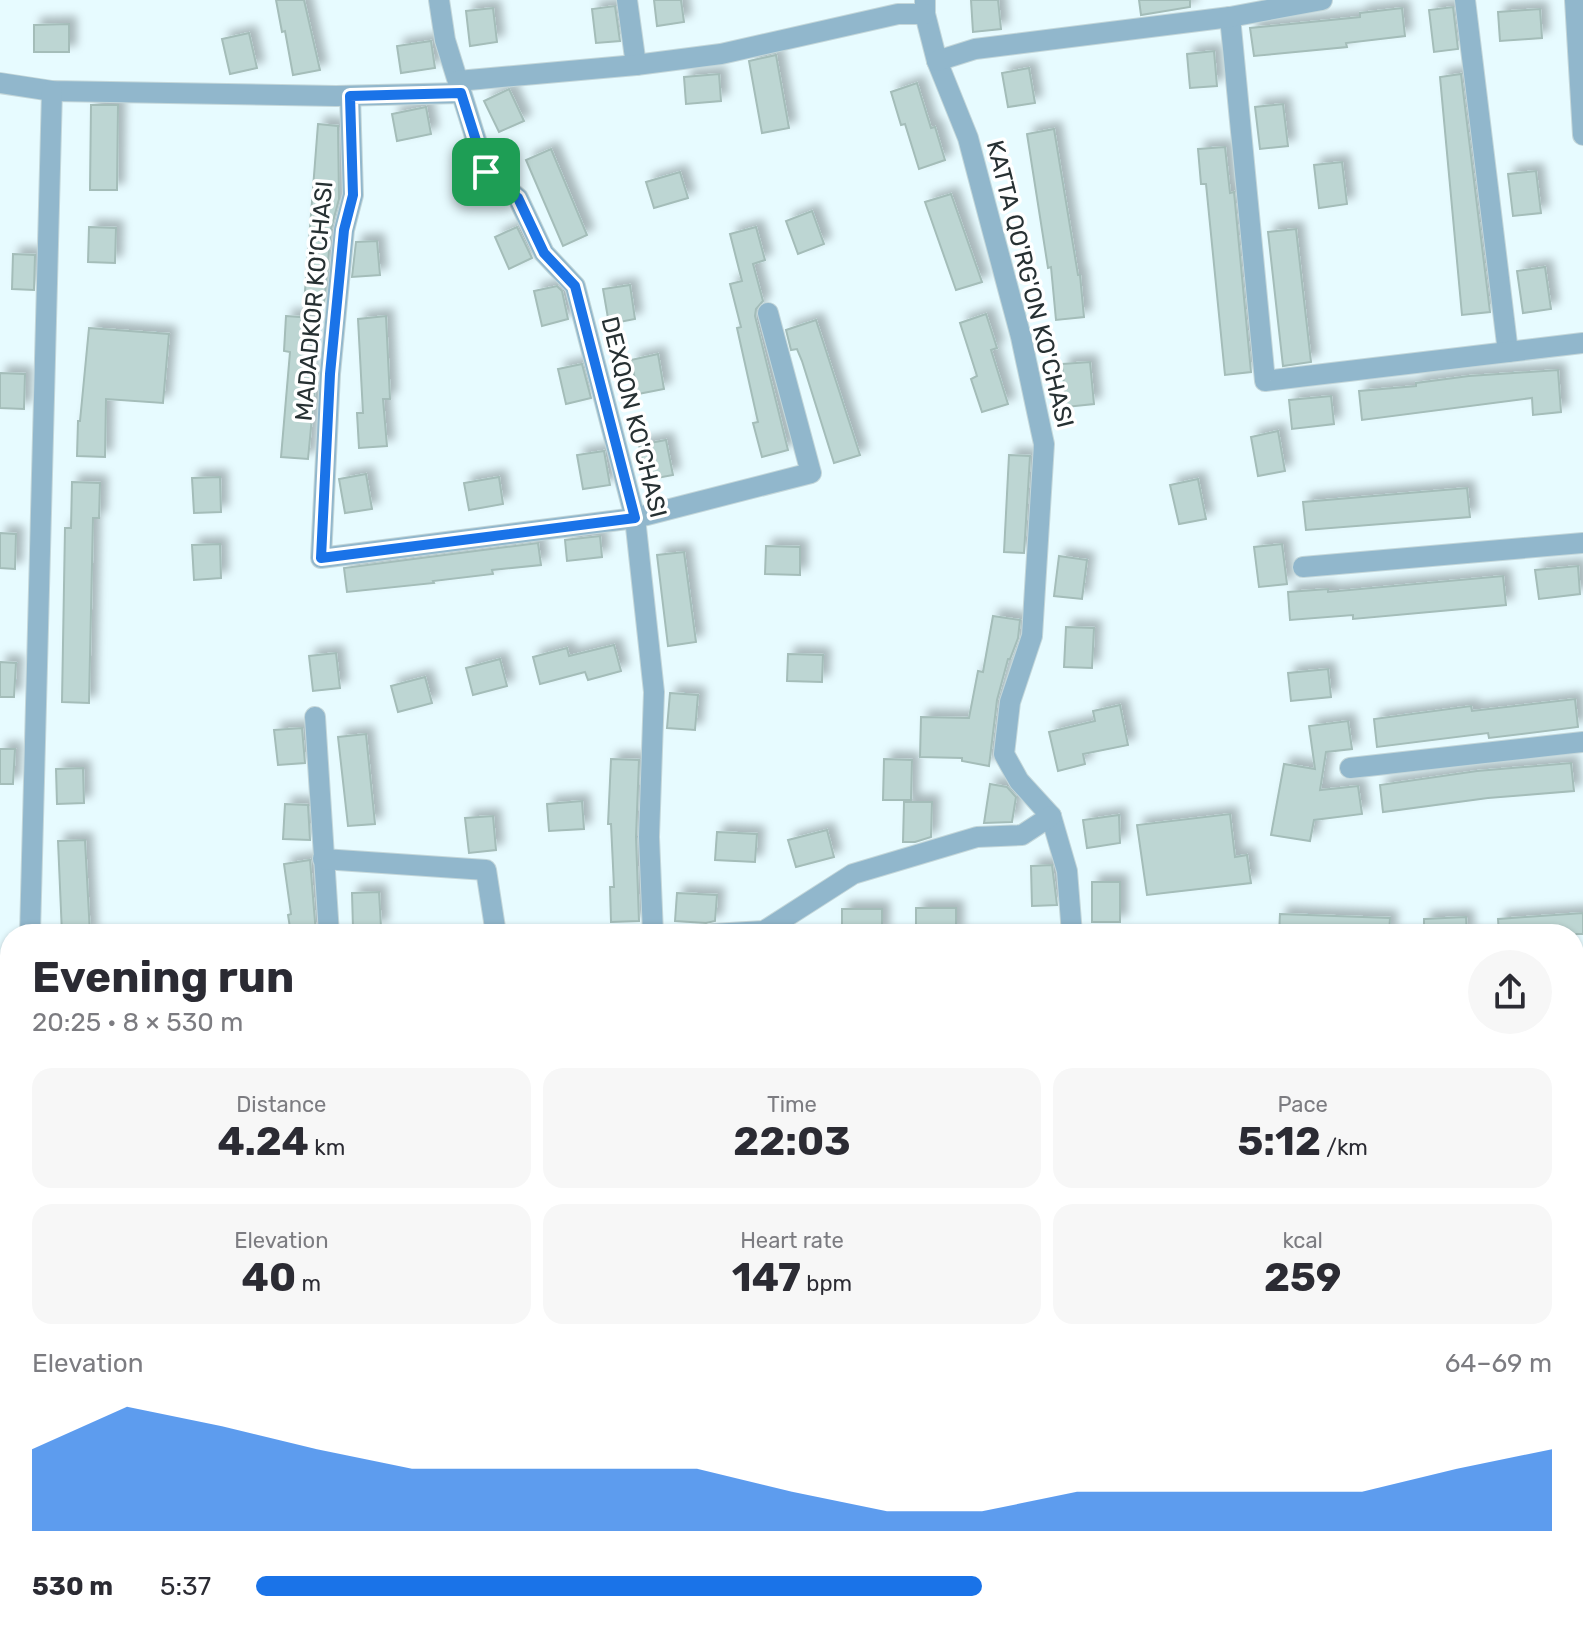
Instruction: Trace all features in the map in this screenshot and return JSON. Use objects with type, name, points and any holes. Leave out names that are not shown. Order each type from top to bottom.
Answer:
[{"type":"street","name":"DEXQON KO'CHASI","points":[[439,0],[445,40],[486,172],[518,198],[544,253],[575,286],[635,518],[654,692],[649,837],[653,924]]},
{"type":"street","points":[[627,0],[636,65]]},
{"type":"street","points":[[937,61],[975,49],[1230,17],[1322,0]]},
{"type":"street","points":[[1465,0],[1508,352]]},
{"type":"street","points":[[1575,0],[1583,135]]},
{"type":"street","points":[[0,83],[52,91],[350,96],[459,87],[721,54],[925,7]]},
{"type":"street","name":"KATTA QO'RG'ON KO'CHASI","points":[[925,7],[937,61],[968,138],[1021,337],[1044,444],[1032,636],[1010,702],[1004,754],[1019,781],[1051,816],[1067,871],[1071,924]]},
{"type":"street","points":[[1230,17],[1265,381],[1583,343]]},
{"type":"street","points":[[30,924],[52,91]]},
{"type":"street","name":"MADADKOR KO'CHASI","points":[[350,96],[353,195],[344,230],[330,374],[321,558],[635,518]]},
{"type":"street","points":[[635,518],[811,473],[768,313]]},
{"type":"street","points":[[1303,567],[1583,543]]},
{"type":"street","points":[[315,717],[328,924]]},
{"type":"street","points":[[1350,768],[1583,742]]},
{"type":"street","points":[[775,924],[853,874],[977,837],[1022,835],[1051,816]]},
{"type":"street","points":[[323,859],[486,870],[494,924]]},
{"type":"building","points":[[276,0],[304,0],[320,70],[293,75]]},
{"type":"building","points":[[654,0],[681,0],[684,22],[657,26]]},
{"type":"building","points":[[971,0],[998,0],[1001,29],[973,32]]},
{"type":"building","points":[[1139,0],[1190,0],[1190,7],[1141,15]]},
{"type":"building","points":[[615,6],[620,41],[596,43],[592,9]]},
{"type":"building","points":[[1453,7],[1458,49],[1434,52],[1429,10]]},
{"type":"building","points":[[493,8],[497,42],[470,46],[466,11]]},
{"type":"building","points":[[1402,8],[1405,36],[1346,43],[1347,47],[1254,56],[1250,28],[1360,17],[1360,13]]},
{"type":"building","points":[[1540,9],[1542,38],[1500,41],[1498,12]]},
{"type":"building","points":[[69,24],[69,52],[34,52],[34,25]]},
{"type":"building","points":[[249,33],[257,68],[230,74],[222,39]]},
{"type":"building","points":[[431,41],[435,68],[401,73],[397,46]]},
{"type":"building","points":[[1214,51],[1217,86],[1190,88],[1187,54]]},
{"type":"building","points":[[776,55],[789,128],[762,133],[749,61]]},
{"type":"building","points":[[1029,68],[1035,103],[1008,107],[1002,73]]},
{"type":"building","points":[[719,74],[721,101],[686,104],[684,77]]},
{"type":"building","points":[[1461,74],[1490,312],[1462,315],[1440,77]]},
{"type":"building","points":[[917,83],[945,160],[919,169],[891,92]]},
{"type":"building","points":[[509,89],[524,121],[499,132],[484,101]]},
{"type":"building","points":[[1283,104],[1288,146],[1260,149],[1255,107]]},
{"type":"building","points":[[91,105],[118,105],[117,190],[90,190]]},
{"type":"building","points":[[426,107],[431,134],[397,141],[392,114]]},
{"type":"building","points":[[318,124],[338,126],[339,199],[331,229],[324,305],[304,304]]},
{"type":"building","points":[[1054,129],[1080,275],[1084,317],[1056,320],[1051,267],[1048,268],[1027,134]]},
{"type":"building","points":[[1225,147],[1230,193],[1234,192],[1251,372],[1225,375],[1206,184],[1201,184],[1198,149]]},
{"type":"building","points":[[551,149],[587,235],[563,246],[526,160]]},
{"type":"building","points":[[1342,162],[1347,204],[1319,208],[1314,165]]},
{"type":"building","points":[[1536,171],[1541,213],[1513,216],[1508,174]]},
{"type":"building","points":[[680,172],[688,198],[654,208],[646,182]]},
{"type":"building","points":[[951,194],[982,282],[956,290],[925,202]]},
{"type":"building","points":[[812,211],[824,244],[798,254],[786,221]]},
{"type":"building","points":[[89,227],[116,228],[115,263],[88,262]]},
{"type":"building","points":[[517,227],[532,258],[509,269],[495,237]]},
{"type":"building","points":[[756,227],[765,260],[753,264],[763,301],[756,309],[755,316],[788,450],[762,457],[753,423],[758,422],[737,328],[741,327],[730,284],[742,281],[730,234]]},
{"type":"building","points":[[1296,229],[1311,362],[1283,366],[1268,232]]},
{"type":"building","points":[[377,241],[380,275],[352,277],[356,242]]},
{"type":"building","points":[[13,254],[35,255],[34,290],[12,289]]},
{"type":"building","points":[[1545,267],[1551,309],[1523,313],[1517,271]]},
{"type":"building","points":[[630,285],[635,319],[609,324],[603,289]]},
{"type":"building","points":[[557,286],[562,291],[568,319],[542,326],[534,291]]},
{"type":"building","points":[[986,314],[997,348],[991,350],[1008,404],[982,412],[971,379],[977,376],[960,323]]},
{"type":"building","points":[[286,316],[313,318],[309,375],[316,375],[308,459],[281,457],[290,352],[284,351]]},
{"type":"building","points":[[386,316],[390,399],[383,399],[387,446],[359,448],[357,413],[363,413],[358,319]]},
{"type":"building","points":[[816,320],[860,455],[834,463],[802,361],[797,349],[791,350],[786,330]]},
{"type":"building","points":[[89,328],[169,334],[163,403],[106,399],[105,457],[77,456]]},
{"type":"building","points":[[658,354],[664,389],[638,394],[631,360]]},
{"type":"building","points":[[1090,362],[1094,404],[1066,407],[1062,364]]},
{"type":"building","points":[[582,364],[591,398],[566,404],[558,369]]},
{"type":"building","points":[[1558,370],[1561,412],[1533,415],[1532,398],[1362,420],[1359,391],[1416,386],[1416,383],[1469,376]]},
{"type":"building","points":[[0,373],[25,374],[24,409],[0,408]]},
{"type":"building","points":[[1331,396],[1334,424],[1292,429],[1289,400]]},
{"type":"building","points":[[1278,431],[1285,471],[1258,476],[1251,437]]},
{"type":"building","points":[[666,440],[673,475],[646,480],[639,445]]},
{"type":"building","points":[[604,451],[610,485],[583,489],[577,455]]},
{"type":"building","points":[[1009,455],[1030,456],[1024,553],[1004,552]]},
{"type":"building","points":[[366,474],[372,509],[345,513],[339,479]]},
{"type":"building","points":[[220,477],[221,512],[194,513],[192,478]]},
{"type":"building","points":[[499,477],[503,504],[469,510],[464,483]]},
{"type":"building","points":[[1198,479],[1206,519],[1179,524],[1170,485]]},
{"type":"building","points":[[72,482],[100,483],[99,518],[93,518],[89,703],[62,702],[65,528],[71,528]]},
{"type":"building","points":[[1467,488],[1470,517],[1306,530],[1303,502]]},
{"type":"building","points":[[0,533],[16,534],[15,569],[0,568]]},
{"type":"building","points":[[600,536],[602,557],[567,561],[565,540]]},
{"type":"building","points":[[538,543],[541,565],[492,570],[493,574],[434,583],[347,592],[344,568]]},
{"type":"building","points":[[220,544],[221,578],[194,580],[192,545]]},
{"type":"building","points":[[1282,544],[1287,584],[1259,587],[1254,547]]},
{"type":"building","points":[[766,546],[800,547],[800,575],[765,574]]},
{"type":"building","points":[[684,552],[696,642],[668,646],[657,555]]},
{"type":"building","points":[[1059,556],[1087,560],[1082,599],[1054,596]]},
{"type":"building","points":[[1578,566],[1580,594],[1539,599],[1535,570]]},
{"type":"building","points":[[1503,576],[1506,605],[1353,619],[1353,615],[1290,620],[1288,592],[1328,589],[1328,592]]},
{"type":"building","points":[[993,616],[1020,620],[1018,638],[1008,659],[997,700],[989,766],[962,761],[962,758],[920,757],[921,717],[969,718],[978,671],[983,672]]},
{"type":"building","points":[[1066,627],[1094,628],[1092,668],[1064,667]]},
{"type":"building","points":[[614,645],[621,671],[588,680],[585,672],[540,684],[533,657],[567,648],[569,656]]},
{"type":"building","points":[[336,653],[340,688],[313,691],[309,656]]},
{"type":"building","points":[[788,654],[823,655],[822,682],[787,681]]},
{"type":"building","points":[[500,659],[507,686],[473,695],[466,668]]},
{"type":"building","points":[[0,662],[16,663],[14,697],[0,697]]},
{"type":"building","points":[[1328,669],[1331,697],[1291,701],[1288,673]]},
{"type":"building","points":[[425,677],[432,703],[398,712],[391,686]]},
{"type":"building","points":[[670,693],[698,695],[695,730],[667,728]]},
{"type":"building","points":[[1575,699],[1578,727],[1489,738],[1488,733],[1377,747],[1374,719],[1471,706],[1472,711]]},
{"type":"building","points":[[1120,705],[1128,745],[1083,754],[1085,764],[1058,771],[1049,732],[1095,721],[1093,711]]},
{"type":"building","points":[[1348,721],[1352,749],[1326,752],[1320,790],[1358,786],[1362,814],[1314,820],[1310,841],[1271,835],[1284,764],[1315,769],[1309,726]]},
{"type":"building","points":[[302,728],[305,763],[278,765],[274,730]]},
{"type":"building","points":[[366,734],[375,824],[348,826],[338,737]]},
{"type":"building","points":[[0,749],[15,749],[13,784],[0,784]]},
{"type":"building","points":[[611,759],[639,760],[636,837],[639,921],[611,922],[610,887],[614,887],[611,824],[608,824]]},
{"type":"building","points":[[884,759],[912,760],[911,800],[883,800]]},
{"type":"building","points":[[1571,763],[1574,791],[1488,798],[1383,812],[1380,785],[1477,771]]},
{"type":"building","points":[[83,768],[84,803],[57,804],[56,769]]},
{"type":"building","points":[[990,784],[1007,787],[1016,797],[1012,822],[984,823]]},
{"type":"building","points":[[582,801],[584,829],[549,831],[547,804]]},
{"type":"building","points":[[904,802],[932,802],[931,837],[903,842]]},
{"type":"building","points":[[285,804],[308,805],[310,840],[283,839]]},
{"type":"building","points":[[1230,814],[1235,857],[1247,855],[1251,883],[1147,895],[1137,825]]},
{"type":"building","points":[[1119,815],[1120,843],[1087,848],[1083,820]]},
{"type":"building","points":[[493,816],[496,850],[469,853],[465,818]]},
{"type":"building","points":[[827,830],[834,857],[796,867],[788,840]]},
{"type":"building","points":[[717,832],[757,834],[755,862],[715,860]]},
{"type":"building","points":[[85,840],[89,924],[62,924],[58,841]]},
{"type":"building","points":[[310,860],[315,924],[289,924],[288,915],[291,914],[284,864]]},
{"type":"building","points":[[1052,865],[1057,905],[1032,906],[1031,866]]},
{"type":"building","points":[[1092,882],[1120,882],[1120,922],[1092,922]]},
{"type":"building","points":[[379,892],[381,924],[353,924],[352,893]]},
{"type":"building","points":[[677,893],[717,895],[715,921],[675,921]]},
{"type":"building","points":[[916,908],[956,908],[956,924],[916,924]]},
{"type":"building","points":[[842,909],[882,909],[882,924],[842,924]]},
{"type":"building","points":[[1583,913],[1583,924],[1498,924],[1498,919]]},
{"type":"building","points":[[1280,914],[1390,918],[1390,924],[1280,924]]},
{"type":"building","points":[[1466,917],[1466,924],[1424,924],[1424,919]]},
{"type":"route","points":[[461,93],[486,172],[518,198],[544,253],[575,286],[635,518],[321,558],[330,374],[344,230],[353,195],[350,96],[461,93]]}]
